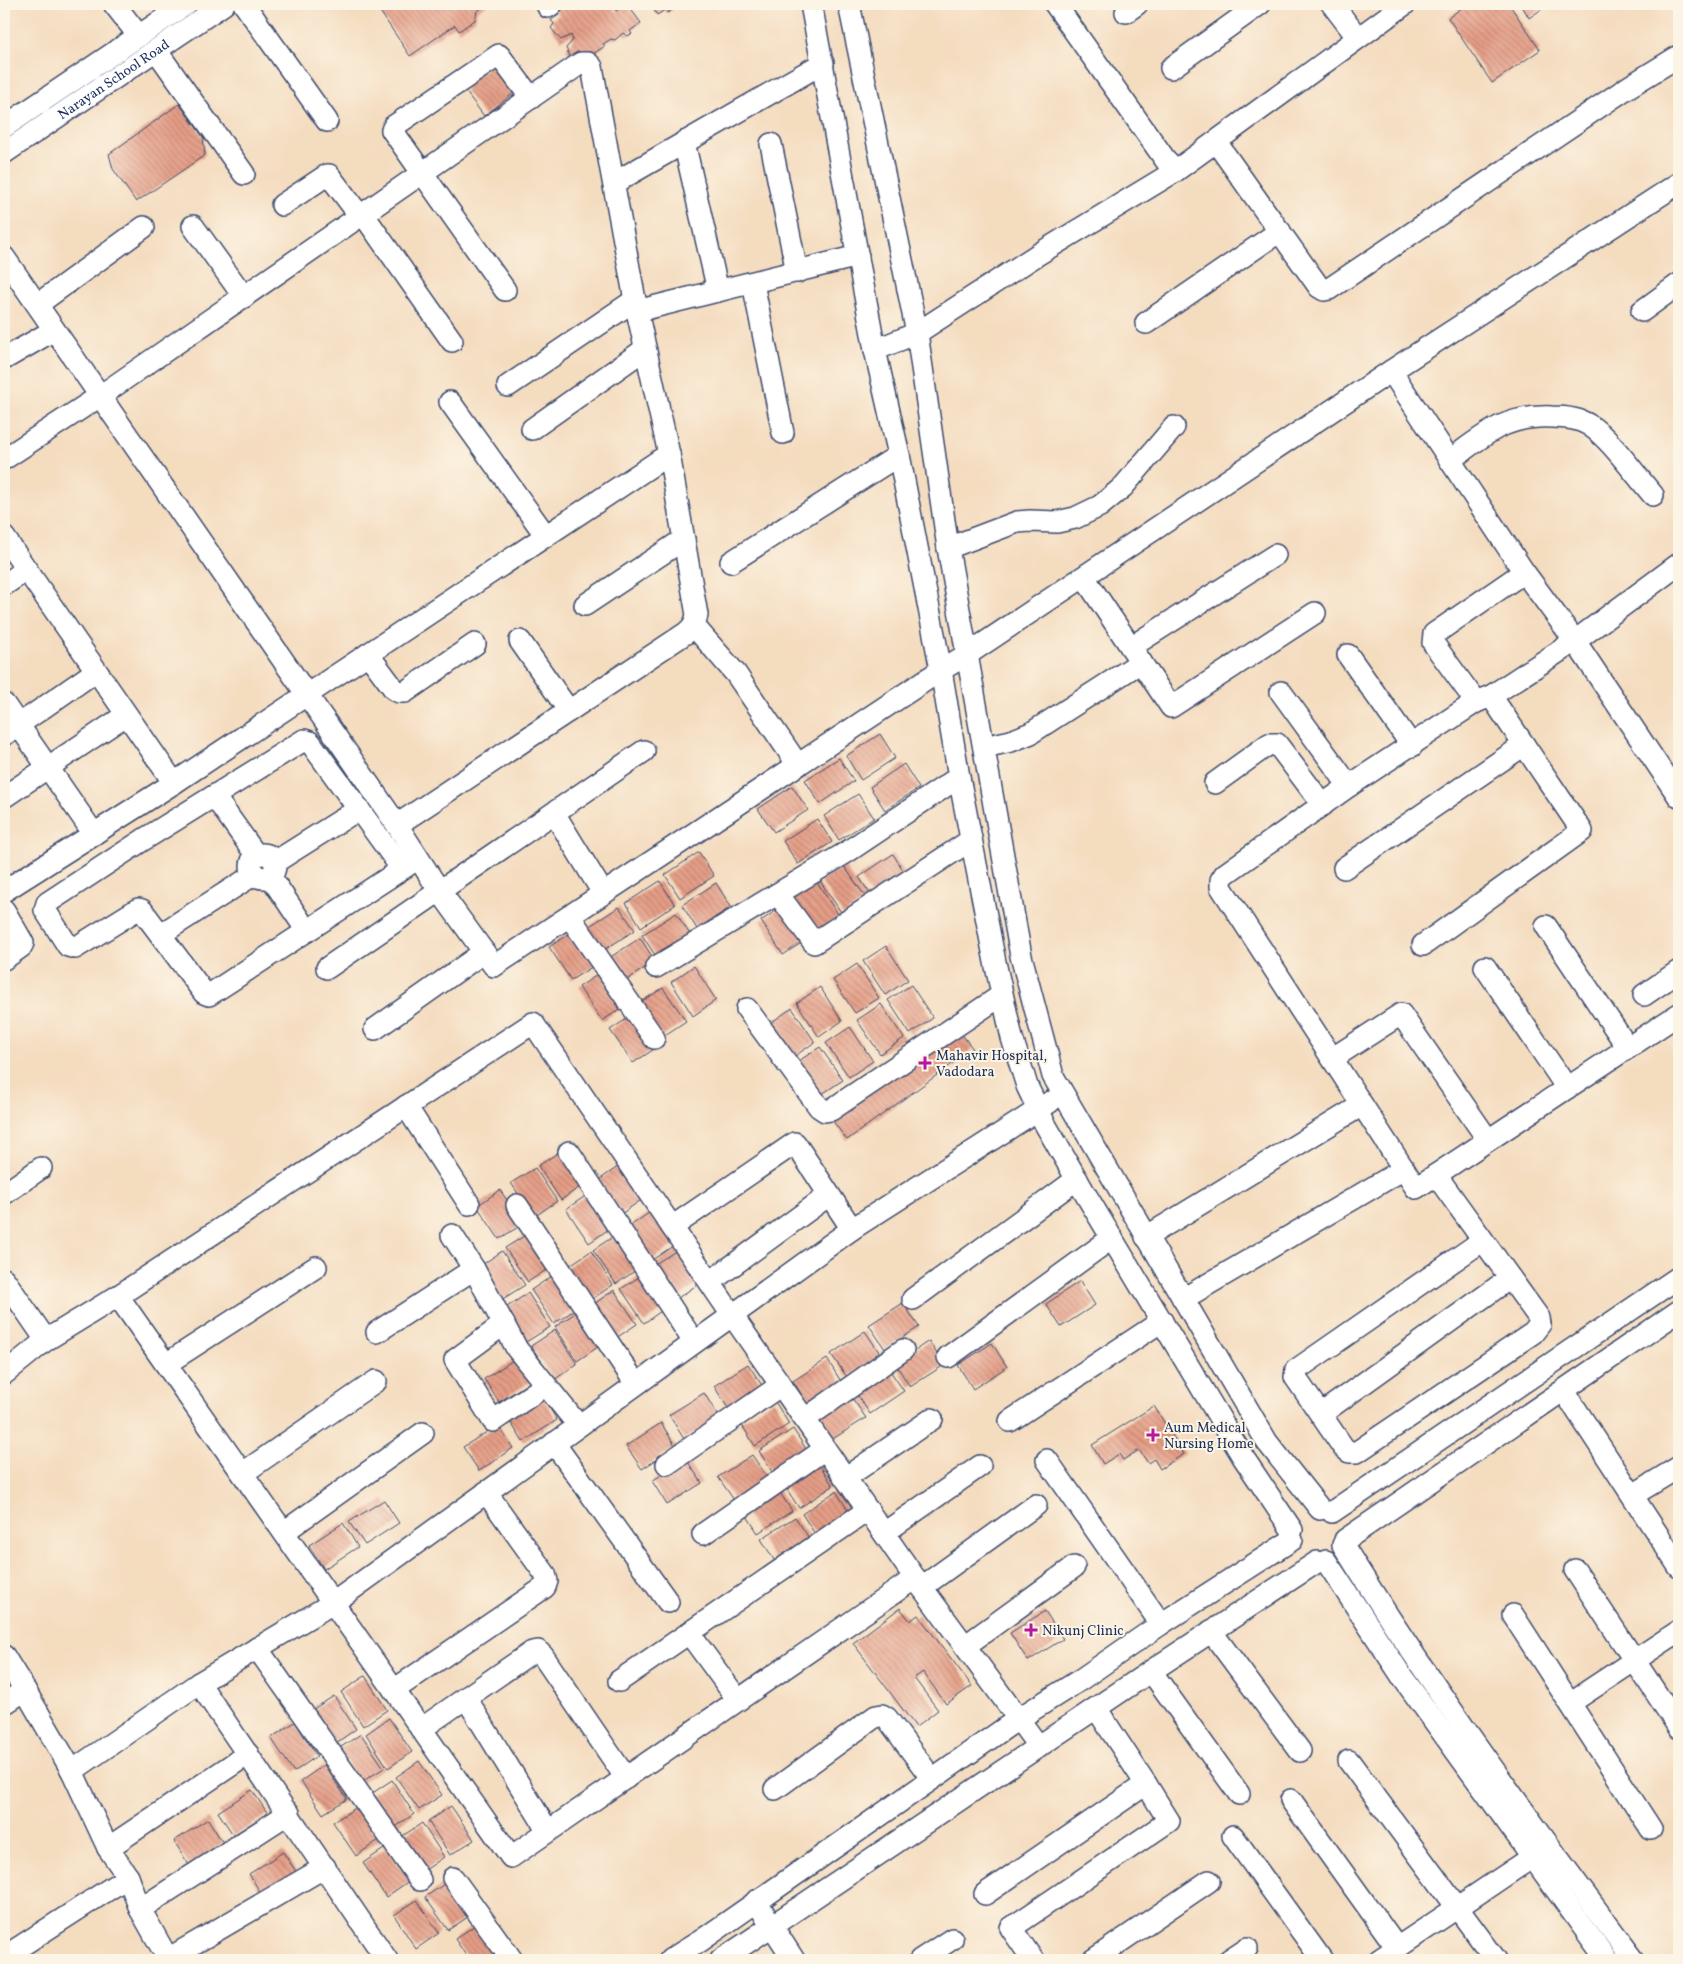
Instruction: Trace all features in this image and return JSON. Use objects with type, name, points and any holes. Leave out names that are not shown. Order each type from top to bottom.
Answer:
[{"type":"street","points":[[114,4],[139,36]]},
{"type":"street","points":[[4,126],[186,4]]},
{"type":"street","name":"Narayan School Road","points":[[4,153],[224,4]]},
{"type":"street","points":[[244,4],[327,121]]},
{"type":"street","points":[[812,4],[875,350],[899,455],[941,670],[971,840],[1002,995],[1012,1038],[1027,1086],[1076,1179],[1292,1535],[1300,1556],[1308,1560],[1322,1562],[1531,1858],[1607,1960]]},
{"type":"street","points":[[849,4],[917,333],[948,548],[1021,956],[1053,1076],[1267,1442],[1326,1511],[1342,1524],[1344,1542],[1422,1665],[1549,1846],[1634,1960]]},
{"type":"street","points":[[1055,4],[1174,172]]},
{"type":"street","points":[[1171,68],[1260,4]]},
{"type":"street","points":[[1332,4],[1358,38]]},
{"type":"street","points":[[875,350],[917,333],[1037,256],[1174,172],[1405,4]]},
{"type":"street","points":[[156,50],[244,174]]},
{"type":"street","points":[[505,290],[392,130],[394,126],[499,55],[531,98]]},
{"type":"street","points":[[1216,142],[1319,287],[1324,290],[1329,289],[1630,86],[1679,56]]},
{"type":"street","points":[[4,459],[100,396],[580,63],[588,63],[592,67],[636,306],[668,454],[697,615],[694,626],[397,825]]},
{"type":"street","points":[[614,182],[823,63]]},
{"type":"street","points":[[684,142],[718,291]]},
{"type":"street","points":[[772,144],[797,272]]},
{"type":"street","points":[[282,205],[329,175],[362,215],[452,342]]},
{"type":"street","points":[[410,863],[209,995],[204,993],[145,912],[138,909],[75,948],[72,948],[68,946],[45,910],[45,906],[127,851],[304,740],[307,740],[358,809],[439,890],[494,966],[1679,183]]},
{"type":"street","points":[[192,226],[244,297]]},
{"type":"street","points":[[38,304],[144,227]]},
{"type":"street","points":[[1146,323],[1280,231]]},
{"type":"street","points":[[508,386],[636,306],[718,291],[858,256]]},
{"type":"street","points":[[4,257],[397,825],[410,863]]},
{"type":"street","points":[[753,282],[783,433]]},
{"type":"street","points":[[1642,311],[1679,284]]},
{"type":"street","points":[[4,359],[54,330]]},
{"type":"street","points":[[532,429],[646,350]]},
{"type":"street","points":[[1391,372],[1524,572],[1575,641],[1679,797]]},
{"type":"street","points":[[450,402],[546,536]]},
{"type":"street","points":[[1450,460],[1492,430],[1506,423],[1527,417],[1568,417],[1590,425],[1600,434],[1653,496]]},
{"type":"street","points":[[948,548],[1017,522],[1030,520],[1057,522],[1075,518],[1100,506],[1123,487],[1174,427]]},
{"type":"street","points":[[4,891],[174,783],[668,454]]},
{"type":"street","points":[[731,562],[899,455]]},
{"type":"street","points":[[4,537],[174,783]]},
{"type":"street","points":[[585,604],[684,539]]},
{"type":"street","points":[[984,747],[1011,741],[1031,733],[1136,654],[1275,555]]},
{"type":"street","points":[[1679,564],[1575,641],[1349,786],[1225,874],[1221,880],[1221,888],[1416,1188],[1679,1014]]},
{"type":"street","points":[[4,584],[26,570]]},
{"type":"street","points":[[1423,945],[1582,830],[1524,745],[1432,643],[1434,634],[1524,572]]},
{"type":"street","points":[[1084,577],[1171,707],[1315,613]]},
{"type":"street","points":[[694,626],[736,674],[798,765]]},
{"type":"street","points":[[520,641],[569,711]]},
{"type":"street","points":[[368,654],[394,689],[399,692],[405,692],[475,644]]},
{"type":"street","points":[[1348,655],[1412,746]]},
{"type":"street","points":[[11,730],[96,671]]},
{"type":"street","points":[[1281,692],[1349,786]]},
{"type":"street","points":[[4,704],[11,730],[48,768],[94,834]]},
{"type":"street","points":[[4,797],[126,715]]},
{"type":"street","points":[[1216,783],[1273,743],[1277,744],[1323,805]]},
{"type":"street","points":[[1344,868],[1524,745]]},
{"type":"street","points":[[327,968],[644,751]]},
{"type":"street","points":[[656,967],[847,852],[959,778]]},
{"type":"street","points":[[214,796],[307,931]]},
{"type":"street","points":[[161,934],[358,809]]},
{"type":"street","points":[[554,813],[603,893]]},
{"type":"street","points":[[778,894],[814,943],[971,840]]},
{"type":"street","points":[[4,910],[23,943],[21,947],[4,959]]},
{"type":"street","points":[[570,917],[654,1038]]},
{"type":"street","points":[[1546,926],[1628,1048]]},
{"type":"street","points":[[375,1029],[484,952]]},
{"type":"street","points":[[1485,967],[1568,1088]]},
{"type":"street","points":[[1644,995],[1679,970]]},
{"type":"street","points":[[747,1009],[819,1107],[825,1111],[831,1110],[1002,995]]},
{"type":"street","points":[[1333,1058],[1401,1014],[1488,1140]]},
{"type":"street","points":[[4,1374],[46,1340],[118,1296],[533,1023],[845,1478],[918,1582],[1039,1747]]},
{"type":"street","points":[[72,1771],[199,1683],[333,1603],[852,1229],[1062,1094]]},
{"type":"street","points":[[1146,1237],[1362,1105]]},
{"type":"street","points":[[406,1106],[469,1204]]},
{"type":"street","points":[[672,1226],[795,1142],[852,1229]]},
{"type":"street","points":[[569,1152],[694,1342]]},
{"type":"street","points":[[4,1194],[41,1168]]},
{"type":"street","points":[[1182,1299],[1404,1169]]},
{"type":"street","points":[[1436,1175],[1539,1318],[1540,1324],[1533,1333],[1357,1452],[1349,1452],[1343,1447],[1295,1377],[1296,1370],[1482,1240]]},
{"type":"street","points":[[913,1299],[1076,1179]]},
{"type":"street","points":[[710,1282],[829,1195]]},
{"type":"street","points":[[517,1205],[636,1384]]},
{"type":"street","points":[[452,1234],[474,1269],[517,1349],[578,1425]]},
{"type":"street","points":[[948,1357],[1112,1238]]},
{"type":"street","points":[[166,1364],[316,1267]]},
{"type":"street","points":[[377,1332],[474,1269]]},
{"type":"street","points":[[670,1960],[702,1940],[1018,1720],[1080,1680],[1292,1535],[1300,1516],[1308,1511],[1326,1511],[1679,1277]]},
{"type":"street","points":[[1321,1414],[1510,1278]]},
{"type":"street","points":[[4,1279],[46,1340]]},
{"type":"street","points":[[118,1296],[511,1857],[738,1700],[1036,1506]]},
{"type":"street","points":[[721,1960],[1151,1671],[1322,1562],[1333,1558],[1344,1542],[1679,1311]]},
{"type":"street","points":[[1010,1421],[1162,1321]]},
{"type":"street","points":[[504,1324],[456,1360],[493,1421],[546,1385]]},
{"type":"street","points":[[805,1419],[903,1350]]},
{"type":"street","points":[[243,1473],[376,1381]]},
{"type":"street","points":[[666,1464],[781,1385]]},
{"type":"street","points":[[1564,1391],[1633,1495],[1673,1545],[1679,1567]]},
{"type":"street","points":[[845,1478],[932,1419]]},
{"type":"street","points":[[284,1532],[423,1434]]},
{"type":"street","points":[[554,1443],[668,1602]]},
{"type":"street","points":[[702,1534],[825,1449]]},
{"type":"street","points":[[1047,1460],[1160,1624]]},
{"type":"street","points":[[884,1533],[980,1466]]},
{"type":"street","points":[[1633,1495],[1679,1467]]},
{"type":"street","points":[[394,1690],[545,1587],[548,1581],[545,1574],[486,1492]]},
{"type":"street","points":[[619,1681],[868,1510]]},
{"type":"street","points":[[965,1646],[1074,1567]]},
{"type":"street","points":[[1575,1570],[1679,1728]]},
{"type":"street","points":[[1513,1615],[1651,1829]]},
{"type":"street","points":[[1570,1703],[1679,1631]]},
{"type":"street","points":[[1211,1632],[1300,1751]]},
{"type":"street","points":[[689,1633],[738,1700]]},
{"type":"street","points":[[257,1648],[420,1880]]},
{"type":"street","points":[[422,1729],[532,1652],[538,1651],[626,1778]]},
{"type":"street","points":[[4,1656],[26,1690],[72,1771],[108,1848],[128,1877],[140,1908],[167,1960],[325,1867]]},
{"type":"street","points":[[1151,1671],[1239,1794]]},
{"type":"street","points":[[199,1683],[387,1960]]},
{"type":"street","points":[[4,1704],[26,1690]]},
{"type":"street","points":[[466,1698],[548,1831]]},
{"type":"street","points":[[1034,1960],[1011,1928],[1169,1821],[1096,1708]]},
{"type":"street","points":[[775,1789],[876,1716],[882,1715],[887,1718],[932,1779]]},
{"type":"street","points":[[108,1848],[248,1754]]},
{"type":"street","points":[[1349,1761],[1496,1960]]},
{"type":"street","points":[[985,1894],[1146,1784]]},
{"type":"street","points":[[1291,1800],[1397,1948]]},
{"type":"street","points":[[140,1908],[289,1813]]},
{"type":"street","points":[[1233,1836],[1322,1960]]},
{"type":"street","points":[[1379,1960],[1549,1846]]},
{"type":"street","points":[[4,1958],[128,1877]]},
{"type":"street","points":[[453,1878],[512,1960]]},
{"type":"street","points":[[1093,1960],[1209,1881]]},
{"type":"street","points":[[756,1901],[794,1960]]},
{"type":"street","points":[[920,1960],[952,1939]]},
{"type":"street","points":[[1229,1960],[1247,1948]]},
{"type":"building","points":[[375,4],[488,4],[477,11],[475,20],[459,31],[455,25],[410,56]]},
{"type":"building","points":[[560,4],[615,4],[613,6],[616,11],[627,4],[641,23],[630,31],[632,34],[627,36],[623,33],[615,40],[611,39],[603,44],[605,46],[587,58],[571,59],[566,48],[573,40],[571,35],[561,40],[551,28],[554,24],[551,20],[559,15],[554,8]]},
{"type":"building","points":[[650,4],[682,4],[667,13],[665,10],[657,15]]},
{"type":"building","points":[[1467,4],[1509,4],[1540,50],[1492,83],[1448,18]]},
{"type":"building","points":[[1521,4],[1549,4],[1529,18]]},
{"type":"building","points":[[497,61],[515,92],[484,116],[466,92],[465,84]]},
{"type":"building","points":[[179,104],[203,137],[205,155],[136,202],[113,169],[109,154]]},
{"type":"building","points":[[880,734],[895,758],[861,780],[846,756]]},
{"type":"building","points":[[839,758],[854,781],[820,804],[805,780]]},
{"type":"building","points":[[904,764],[919,788],[885,810],[870,787]]},
{"type":"building","points":[[792,786],[808,810],[774,832],[758,809]]},
{"type":"building","points":[[858,794],[874,818],[839,840],[824,816]]},
{"type":"building","points":[[817,819],[832,842],[798,864],[783,841]]},
{"type":"building","points":[[699,852],[714,876],[680,898],[665,875]]},
{"type":"building","points":[[893,854],[908,878],[874,900],[859,877]]},
{"type":"building","points":[[844,866],[867,899],[843,915],[820,881]]},
{"type":"building","points":[[660,881],[675,905],[641,927],[626,903]]},
{"type":"building","points":[[817,882],[839,916],[816,932],[793,898]]},
{"type":"building","points":[[716,883],[731,907],[697,929],[682,905]]},
{"type":"building","points":[[784,905],[807,939],[783,955],[761,921]]},
{"type":"building","points":[[619,907],[635,930],[601,952],[585,929]]},
{"type":"building","points":[[676,913],[691,936],[657,958],[642,935]]},
{"type":"building","points":[[573,931],[595,965],[571,980],[549,947]]},
{"type":"building","points":[[640,938],[655,961],[621,984],[606,960]]},
{"type":"building","points":[[886,946],[908,980],[885,995],[863,961]]},
{"type":"building","points":[[857,964],[879,998],[855,1013],[833,980]]},
{"type":"building","points":[[694,966],[716,1000],[693,1016],[671,982]]},
{"type":"building","points":[[603,971],[626,1005],[602,1021],[579,987]]},
{"type":"building","points":[[911,985],[933,1018],[910,1034],[888,1000]]},
{"type":"building","points":[[820,987],[842,1021],[819,1037],[797,1003]]},
{"type":"building","points":[[663,988],[686,1021],[662,1037],[639,1003]]},
{"type":"building","points":[[881,1004],[904,1038],[880,1054],[857,1020]]},
{"type":"building","points":[[792,1008],[815,1042],[792,1058],[769,1024]]},
{"type":"building","points":[[634,1014],[656,1048],[633,1063],[610,1030]]},
{"type":"building","points":[[850,1027],[873,1061],[849,1077],[826,1043]]},
{"type":"building","points":[[958,1029],[973,1049],[847,1140],[832,1120]]},
{"type":"building","points":[[820,1047],[843,1080],[819,1096],[797,1062]]},
{"type":"building","points":[[562,1150],[584,1184],[561,1200],[538,1166]]},
{"type":"building","points":[[622,1164],[644,1198],[621,1214],[599,1180]]},
{"type":"building","points":[[535,1168],[557,1201],[534,1217],[511,1183]]},
{"type":"building","points":[[500,1190],[523,1224],[499,1239],[477,1206]]},
{"type":"building","points":[[590,1193],[612,1227],[589,1243],[566,1209]]},
{"type":"building","points":[[653,1210],[676,1244],[652,1260],[630,1226]]},
{"type":"building","points":[[529,1233],[552,1266],[528,1282],[505,1248]]},
{"type":"building","points":[[617,1234],[639,1268],[616,1284],[593,1250]]},
{"type":"building","points":[[679,1249],[701,1282],[678,1298],[655,1264]]},
{"type":"building","points":[[502,1251],[525,1285],[501,1300],[479,1267]]},
{"type":"building","points":[[591,1251],[613,1285],[589,1301],[567,1267]]},
{"type":"building","points":[[645,1273],[667,1307],[644,1323],[621,1289]]},
{"type":"building","points":[[555,1274],[577,1308],[554,1324],[531,1290]]},
{"type":"building","points":[[1080,1281],[1095,1305],[1061,1327],[1046,1304]]},
{"type":"building","points":[[614,1290],[637,1324],[613,1340],[591,1306]]},
{"type":"building","points":[[528,1293],[550,1327],[526,1342],[504,1309]]},
{"type":"building","points":[[903,1303],[919,1327],[885,1349],[869,1325]]},
{"type":"building","points":[[578,1311],[601,1345],[577,1361],[555,1327]]},
{"type":"building","points":[[555,1330],[577,1364],[554,1380],[531,1346]]},
{"type":"building","points":[[865,1331],[881,1355],[847,1377],[831,1354]]},
{"type":"building","points":[[929,1341],[944,1365],[910,1387],[895,1363]]},
{"type":"building","points":[[992,1343],[1007,1367],[973,1389],[958,1365]]},
{"type":"building","points":[[518,1357],[533,1380],[499,1402],[484,1379]]},
{"type":"building","points":[[827,1359],[842,1383],[808,1405],[793,1381]]},
{"type":"building","points":[[748,1364],[763,1387],[729,1410],[714,1386]]},
{"type":"building","points":[[888,1368],[904,1391],[870,1414],[854,1390]]},
{"type":"building","points":[[704,1393],[719,1417],[684,1439],[669,1415]]},
{"type":"building","points":[[850,1395],[866,1418],[831,1440],[816,1417]]},
{"type":"building","points":[[542,1396],[557,1420],[523,1442],[508,1418]]},
{"type":"building","points":[[774,1400],[789,1424],[755,1446],[740,1422]]},
{"type":"building","points":[[1154,1406],[1184,1454],[1160,1469],[1154,1459],[1148,1463],[1139,1450],[1123,1460],[1119,1454],[1103,1464],[1092,1445]]},
{"type":"building","points":[[661,1423],[676,1447],[642,1469],[626,1446]]},
{"type":"building","points":[[498,1425],[513,1448],[479,1471],[463,1447]]},
{"type":"building","points":[[793,1429],[808,1452],[774,1475],[759,1451]]},
{"type":"building","points":[[752,1455],[768,1478],[734,1500],[718,1477]]},
{"type":"building","points":[[686,1459],[702,1483],[667,1505],[652,1481]]},
{"type":"building","points":[[818,1462],[833,1486],[799,1508],[784,1485]]},
{"type":"building","points":[[777,1488],[792,1511],[758,1533],[743,1510]]},
{"type":"building","points":[[836,1491],[851,1515],[817,1537],[802,1514]]},
{"type":"building","points":[[384,1500],[399,1523],[365,1545],[349,1522]]},
{"type":"building","points":[[795,1517],[811,1541],[776,1563],[761,1539]]},
{"type":"building","points":[[343,1523],[358,1547],[324,1569],[309,1545]]},
{"type":"building","points":[[900,1608],[910,1621],[918,1615],[972,1686],[946,1704],[923,1672],[914,1678],[938,1710],[916,1727],[853,1643]]},
{"type":"building","points":[[1045,1611],[1063,1639],[1028,1661],[1010,1633]]},
{"type":"building","points":[[365,1676],[387,1710],[363,1726],[341,1692]]},
{"type":"building","points":[[334,1696],[356,1729],[333,1745],[310,1711]]},
{"type":"building","points":[[389,1718],[412,1752],[388,1768],[366,1734]]},
{"type":"building","points":[[295,1722],[317,1756],[294,1772],[271,1738]]},
{"type":"building","points":[[361,1734],[384,1768],[360,1783],[338,1749]]},
{"type":"building","points":[[419,1761],[442,1795],[419,1810],[396,1777]]},
{"type":"building","points":[[324,1765],[347,1799],[323,1814],[301,1781]]},
{"type":"building","points":[[392,1780],[414,1814],[391,1830],[368,1796]]},
{"type":"building","points":[[252,1790],[268,1814],[234,1836],[218,1812]]},
{"type":"building","points":[[451,1806],[474,1840],[450,1855],[428,1821]]},
{"type":"building","points":[[357,1807],[379,1840],[356,1856],[333,1822]]},
{"type":"building","points":[[208,1819],[223,1843],[189,1865],[174,1841]]},
{"type":"building","points":[[422,1823],[444,1857],[421,1873],[398,1839]]},
{"type":"building","points":[[387,1847],[409,1881],[386,1897],[363,1863]]},
{"type":"building","points":[[283,1852],[299,1876],[264,1898],[249,1874]]},
{"type":"building","points":[[449,1881],[471,1915],[448,1930],[425,1897]]},
{"type":"building","points":[[417,1900],[439,1933],[416,1949],[394,1915]]},
{"type":"building","points":[[478,1923],[501,1957],[496,1960],[469,1960],[455,1939]]},
{"type":"place","name":"Mahavir Hospital, Vadodara","points":[[925,1063]]},
{"type":"place","name":"Aum Medical Nursing Home","points":[[1153,1435]]},
{"type":"place","name":"Nikunj Clinic","points":[[1031,1630]]}]
